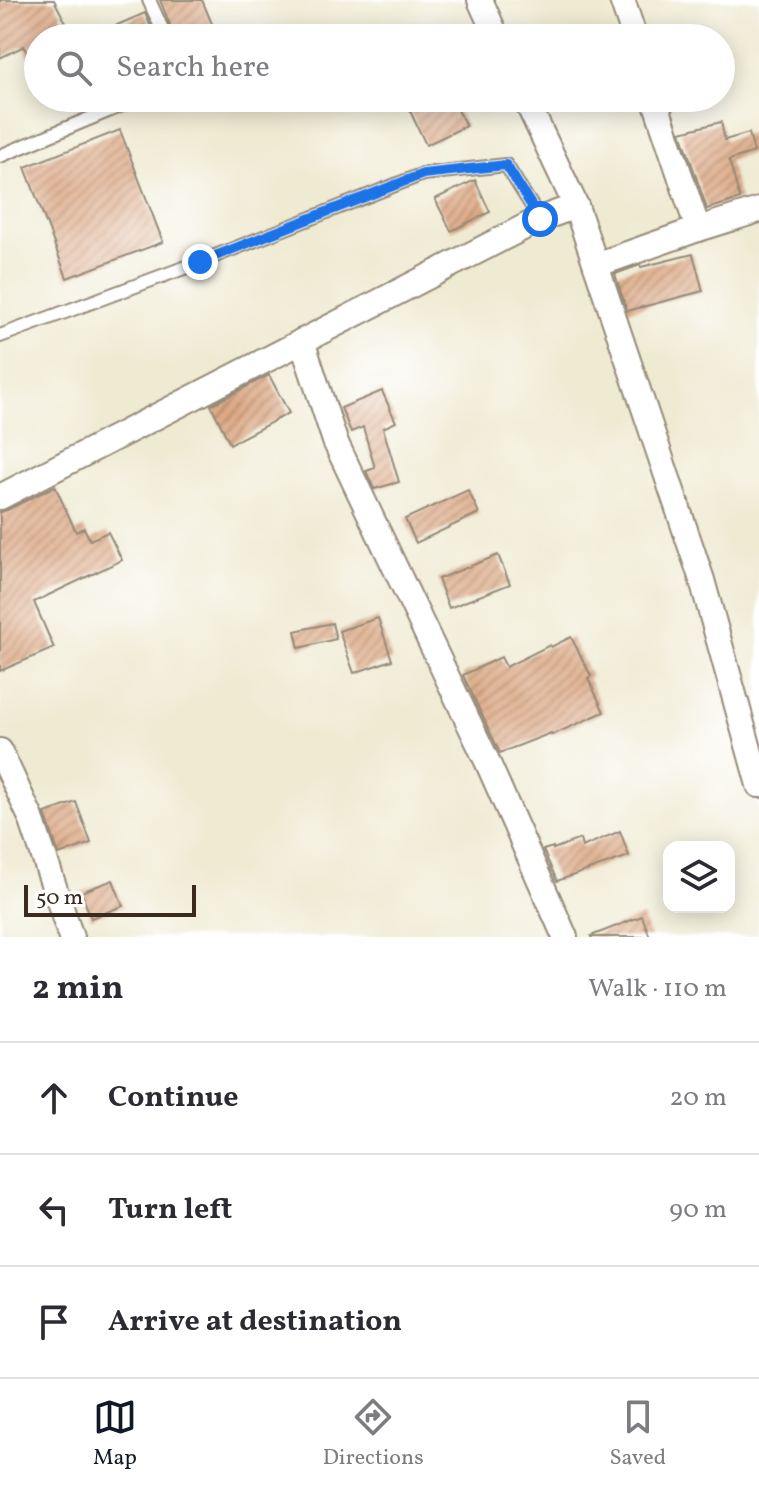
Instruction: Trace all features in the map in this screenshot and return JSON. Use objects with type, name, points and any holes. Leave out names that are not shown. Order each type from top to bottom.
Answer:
[{"type":"street","points":[[480,0],[491,24]]},
{"type":"street","points":[[622,0],[630,24]]},
{"type":"street","points":[[532,112],[576,206],[596,265],[702,580],[759,785]]},
{"type":"street","points":[[659,112],[698,229]]},
{"type":"street","points":[[0,497],[540,219],[576,206]]},
{"type":"street","points":[[596,265],[759,210]]},
{"type":"street","points":[[302,341],[335,441],[487,761],[565,937]]},
{"type":"street","points":[[0,751],[31,818],[71,937]]},
{"type":"lane","points":[[149,0],[160,24]]},
{"type":"lane","points":[[0,156],[105,112]]},
{"type":"lane","points":[[0,336],[200,262],[423,174],[506,165],[540,219]]},
{"type":"building","points":[[0,0],[54,0],[66,24],[24,24],[24,46],[0,58]]},
{"type":"building","points":[[160,0],[202,0],[212,24],[169,24]]},
{"type":"building","points":[[145,13],[150,24],[119,24]]},
{"type":"building","points":[[410,112],[459,112],[466,126],[426,145]]},
{"type":"building","points":[[721,122],[725,140],[749,133],[754,152],[729,160],[740,199],[707,209],[681,132]]},
{"type":"building","points":[[120,130],[163,242],[67,278],[25,167]]},
{"type":"building","points":[[475,180],[490,212],[451,231],[435,199]]},
{"type":"building","points":[[693,254],[703,291],[627,311],[615,274],[640,265]]},
{"type":"building","points":[[269,375],[289,413],[230,444],[211,405]]},
{"type":"building","points":[[382,391],[396,422],[383,428],[399,482],[374,489],[366,471],[375,468],[363,427],[351,432],[341,408]]},
{"type":"building","points":[[55,486],[76,532],[84,528],[90,540],[108,532],[122,560],[34,602],[54,648],[0,671],[0,512]]},
{"type":"building","points":[[468,490],[479,513],[416,543],[405,519]]},
{"type":"building","points":[[498,555],[510,584],[449,608],[438,579]]},
{"type":"building","points":[[378,618],[392,660],[354,673],[339,631]]},
{"type":"building","points":[[332,623],[336,639],[299,648],[295,631]]},
{"type":"building","points":[[571,637],[591,676],[588,678],[604,712],[500,753],[463,675],[501,657],[506,667]]},
{"type":"building","points":[[76,802],[91,843],[59,855],[45,813]]},
{"type":"building","points":[[620,831],[629,856],[557,881],[543,850],[580,839],[582,847]]},
{"type":"building","points":[[113,880],[123,906],[91,918],[81,892]]},
{"type":"building","points":[[642,916],[650,937],[591,937],[591,936]]},
{"type":"route","points":[[200,262],[423,174],[506,165],[540,219]]}]
